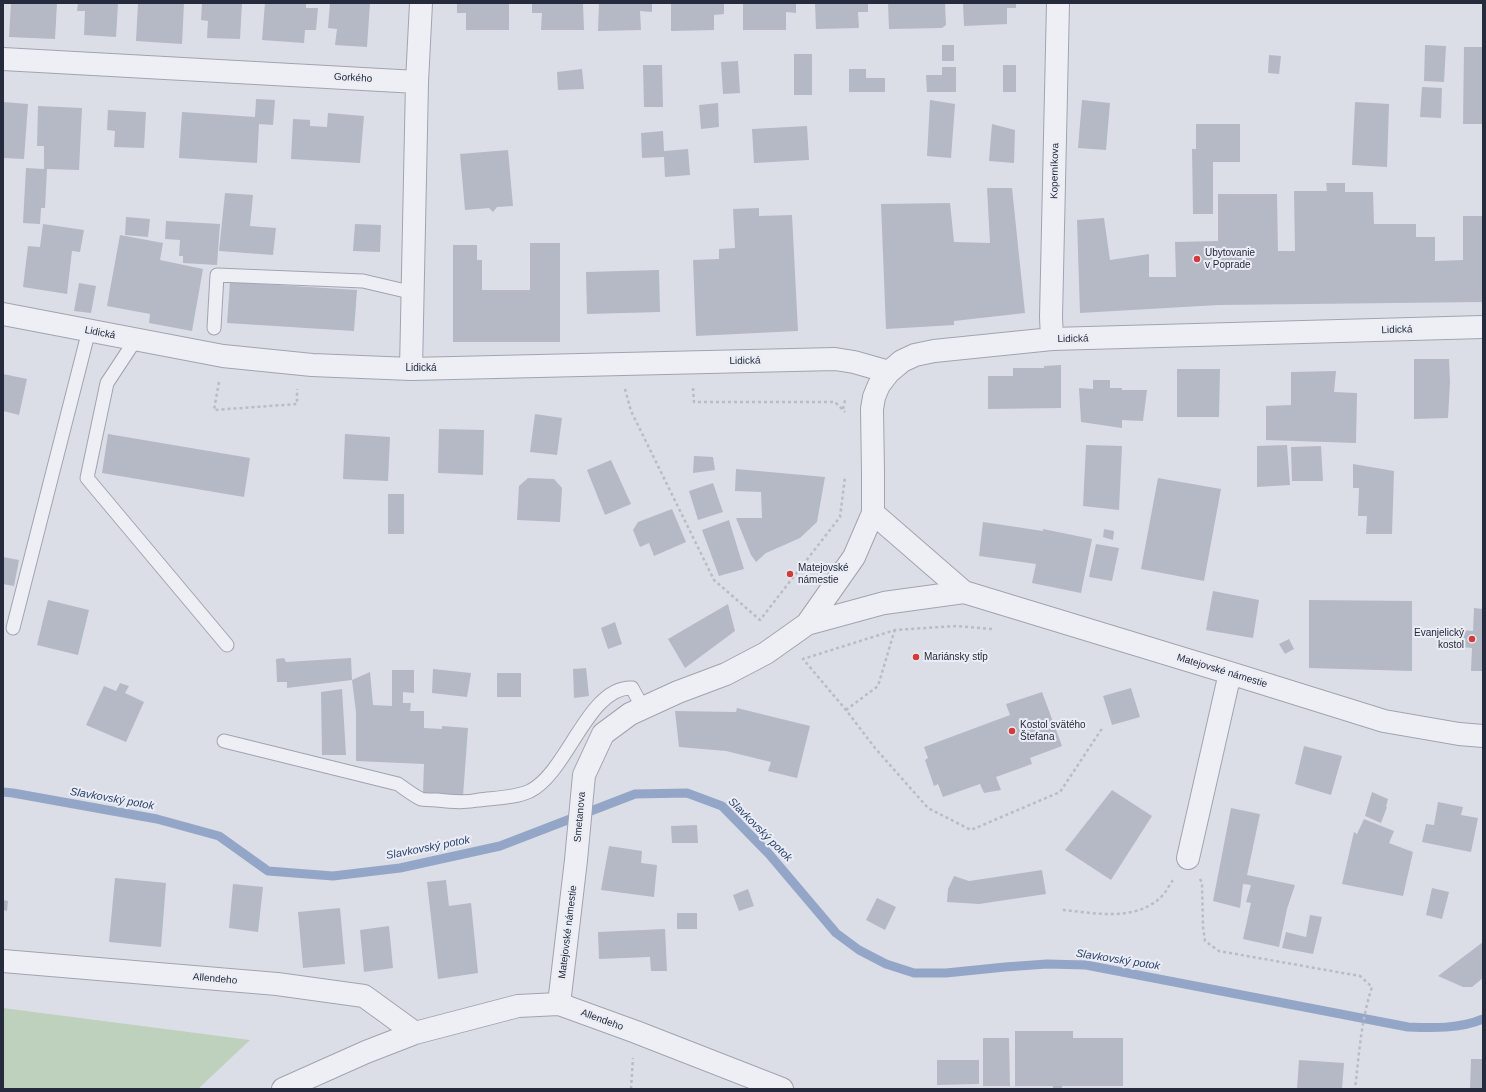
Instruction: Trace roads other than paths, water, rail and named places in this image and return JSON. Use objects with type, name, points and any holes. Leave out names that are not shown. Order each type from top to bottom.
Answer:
[{"type":"street","points":[[411,369],[414,293],[417,82],[421,3]]},
{"type":"street","name":"Koperníkova","points":[[1052,340],[1051,309],[1058,3]]},
{"type":"street","name":"Gorkého","points":[[3,59],[417,82]]},
{"type":"street","name":"Lidická","points":[[3,314],[223,356],[312,365],[411,369],[835,359],[854,362],[889,372],[902,361],[915,355],[934,351],[1052,340],[1483,327]]},
{"type":"street","name":"Matejovské námestie","points":[[584,775],[603,734],[630,714],[678,692],[726,674],[760,657],[789,639],[807,624],[854,557],[872,513],[872,409],[874,397],[879,385],[889,372]]},
{"type":"street","name":"Matejovské námestie","points":[[872,513],[964,592],[1384,721],[1459,734],[1483,736]]},
{"type":"street","name":"Matejovské námestie","points":[[807,624],[884,603],[964,592]]},
{"type":"street","points":[[1188,858],[1230,673]]},
{"type":"street","name":"Smetanova","points":[[576,860],[584,775]]},
{"type":"street","name":"Matejovské námestie","points":[[559,1004],[576,860]]},
{"type":"street","name":"Allendeho","points":[[3,961],[277,984],[364,996],[415,1033]]},
{"type":"street","name":"Allendeho","points":[[283,1089],[366,1052],[415,1033],[518,1006],[559,1004],[636,1032],[782,1089]]},
{"type":"lane","points":[[214,328],[217,275],[363,281],[414,293]]},
{"type":"lane","points":[[13,628],[89,330]]},
{"type":"lane","points":[[136,340],[107,383],[87,478],[227,645]]},
{"type":"lane","points":[[224,741],[398,784],[421,798],[462,803],[513,796],[530,790],[545,780],[558,764],[576,734],[597,705],[611,694],[623,688],[632,688],[643,708]]},
{"type":"waterway","name":"Slavkovský potok","points":[[3,792],[157,819],[219,836],[268,871],[333,876],[400,868],[500,846],[635,794],[687,793],[722,806],[769,854],[836,933],[859,950],[886,964],[914,973],[946,973],[1047,964],[1086,965],[1408,1027],[1436,1028],[1465,1025],[1483,1019]]},
{"type":"place","name":"Ubytovanie v Poprade","points":[[1197,259]]},
{"type":"place","name":"Matejovské námestie","points":[[790,574]]},
{"type":"place","name":"Evanjelický kostol","points":[[1472,639]]},
{"type":"place","name":"Mariánsky stĺp","points":[[916,657]]},
{"type":"place","name":"Kostol svätého Štefana","points":[[1012,731]]}]
